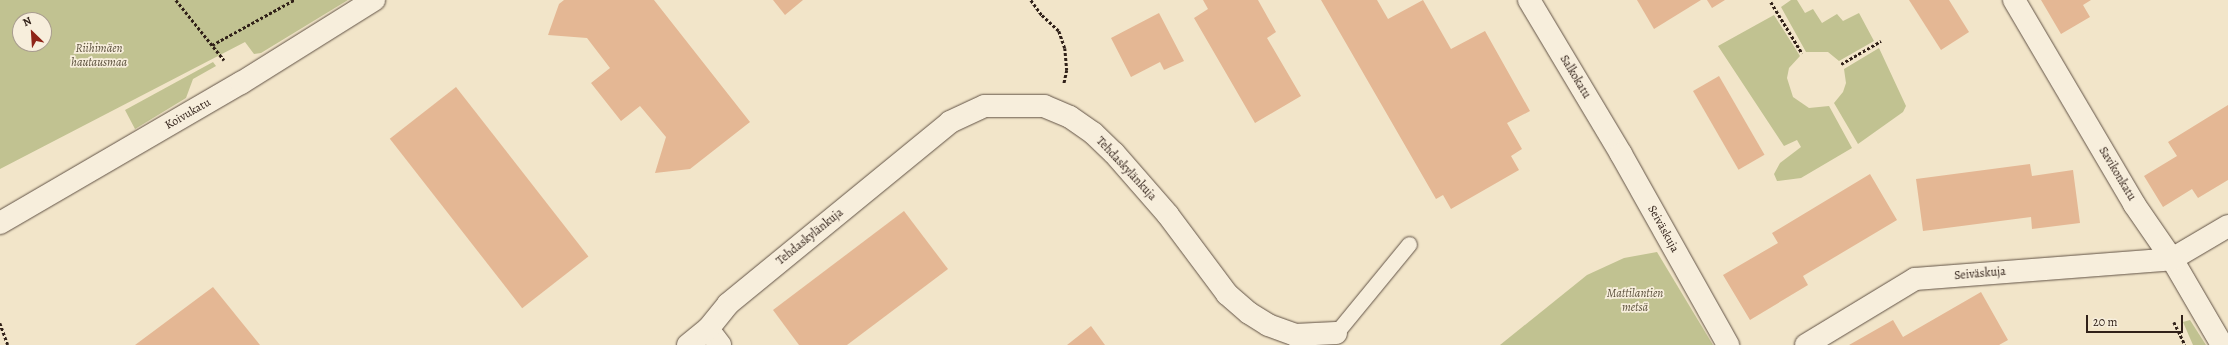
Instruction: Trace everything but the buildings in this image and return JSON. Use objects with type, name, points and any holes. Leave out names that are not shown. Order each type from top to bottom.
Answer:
[{"type":"street","name":"Koivukatu","points":[[0,223],[241,83],[374,0]]},
{"type":"street","name":"Salkokatu","points":[[1529,0],[1621,154]]},
{"type":"street","name":"Savikonkatu","points":[[2014,0],[2134,204],[2172,258],[2222,345]]},
{"type":"street","name":"Tehdaskylänkuja","points":[[688,345],[714,337],[728,304],[950,122],[985,106],[1044,106],[1093,133],[1114,153],[1168,215],[1227,294],[1249,313],[1268,325],[1294,335],[1336,333]]},
{"type":"street","name":"Seiväskuja","points":[[1621,154],[1728,345]]},
{"type":"street","points":[[2172,258],[2228,226]]},
{"type":"street","name":"Seiväskuja","points":[[1806,345],[1915,279],[2172,258]]},
{"type":"lane","points":[[1336,333],[1409,244]]},
{"type":"path","points":[[176,0],[241,83]]},
{"type":"path","points":[[212,45],[294,0]]},
{"type":"path","points":[[1031,0],[1042,15],[1059,31],[1065,48],[1067,70],[1063,90],[1044,106]]},
{"type":"path","points":[[1771,2],[1802,53]]},
{"type":"path","points":[[1842,64],[1881,41]]},
{"type":"path","points":[[0,323],[8,345]]},
{"type":"green space","name":"Riihimäen hautausmaa","points":[[0,0],[348,0],[261,53],[254,54],[245,42],[0,169]]},
{"type":"green space","points":[[1791,0],[1797,0],[1805,13],[1813,9],[1822,23],[1837,14],[1843,21],[1859,13],[1874,41],[1839,61],[1828,52],[1806,52],[1781,7]]},
{"type":"green space","points":[[1774,15],[1800,56],[1789,68],[1787,78],[1793,97],[1809,108],[1829,106],[1852,148],[1801,178],[1777,181],[1774,174],[1780,163],[1801,147],[1797,140],[1784,146],[1718,46]]},
{"type":"green space","points":[[1879,48],[1906,106],[1903,112],[1858,144],[1834,103],[1843,92],[1846,83],[1844,69]]},
{"type":"green space","points":[[213,62],[216,66],[193,79],[186,98],[135,129],[125,110]]},
{"type":"green space","name":"Mattilantien metsä","points":[[1657,252],[1713,345],[1500,345],[1587,275],[1624,258]]},
{"type":"green space","points":[[2190,320],[2206,345],[2193,345],[2183,322]]}]
